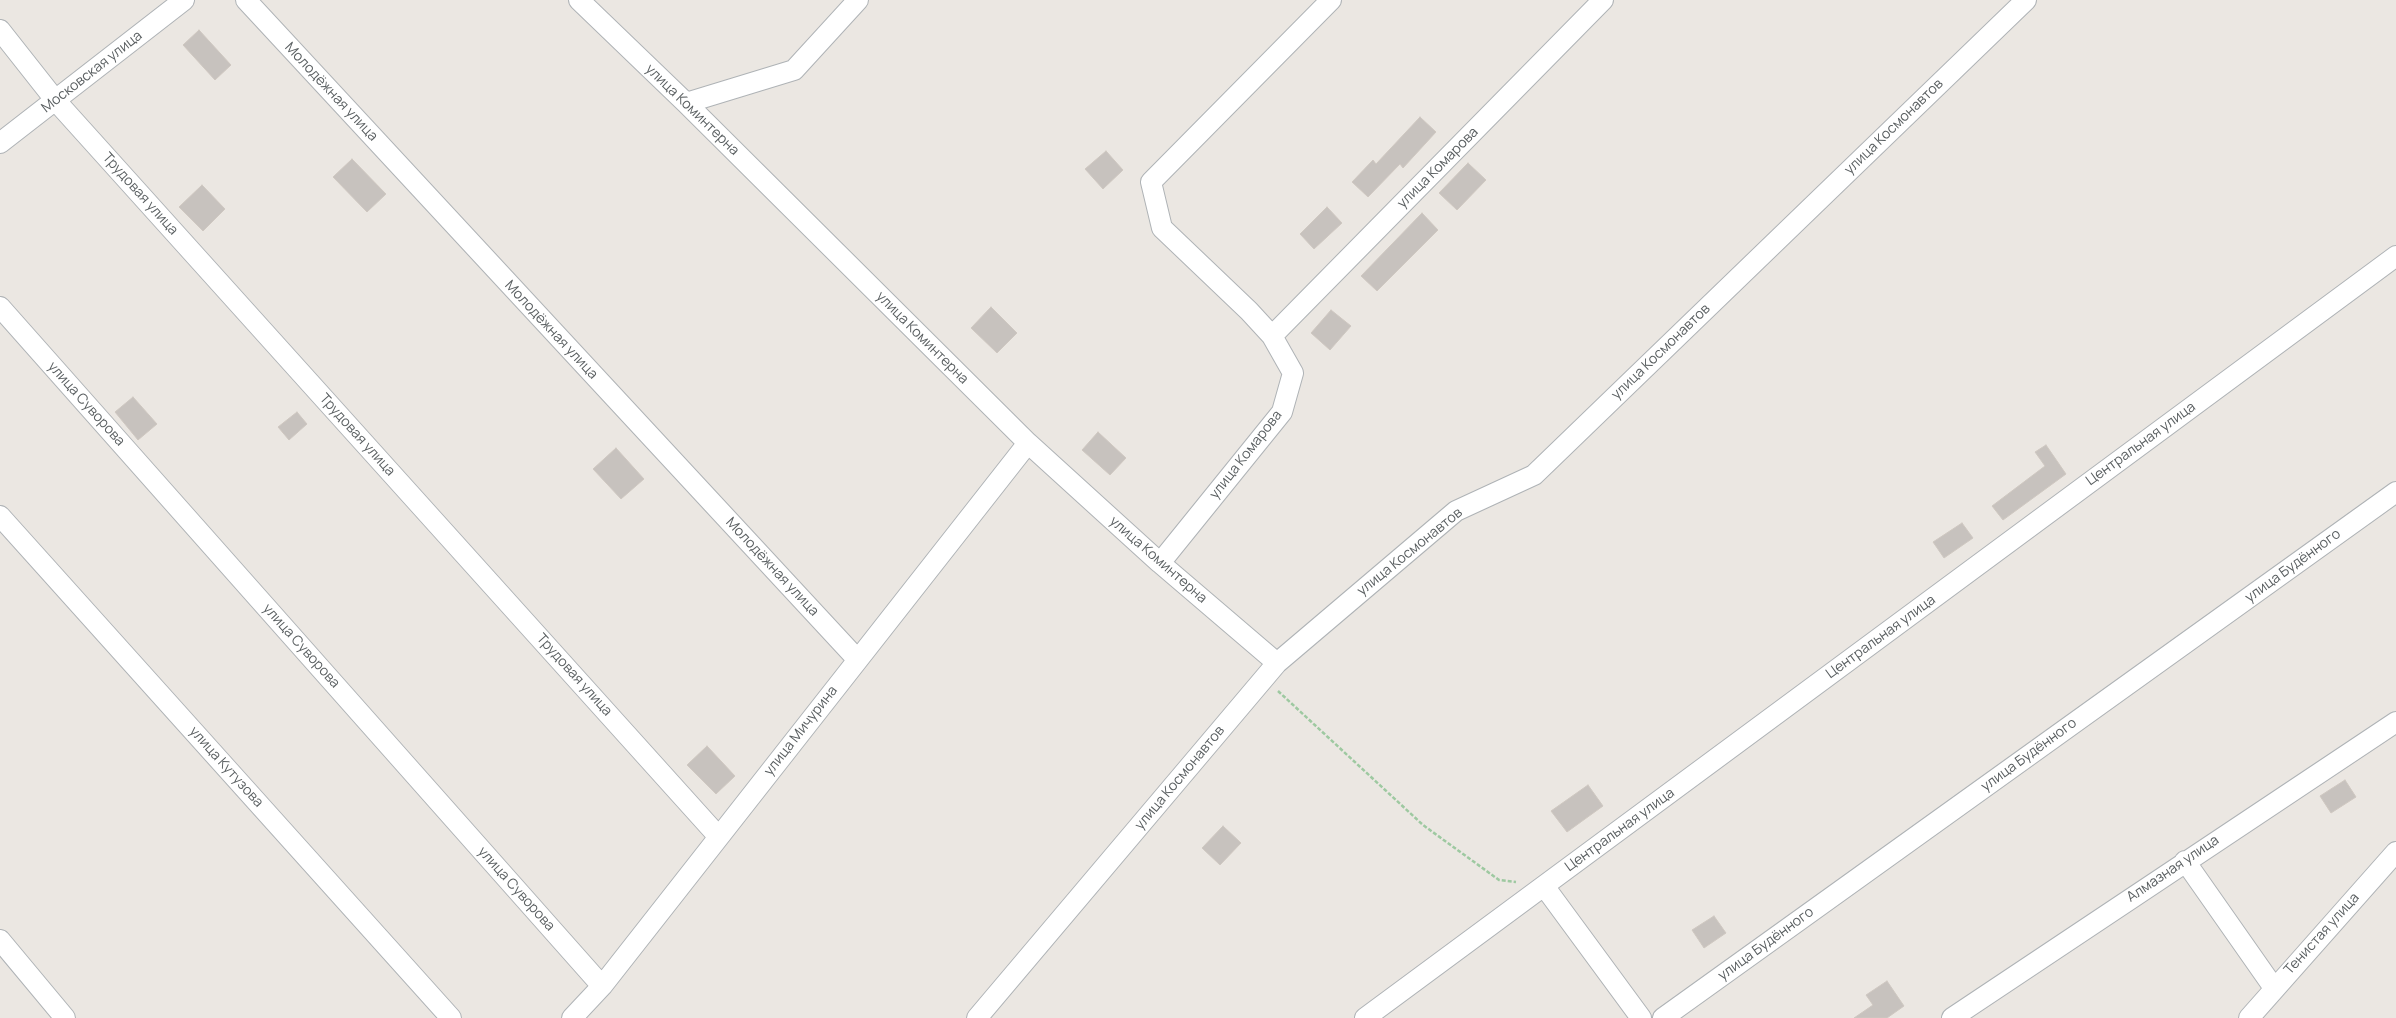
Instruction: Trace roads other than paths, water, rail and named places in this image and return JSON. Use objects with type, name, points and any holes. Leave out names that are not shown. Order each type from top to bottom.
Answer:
[{"type":"street","name":"Московская улица","points":[[0,142],[56,101],[184,0]]},
{"type":"street","name":"Молодёжная улица","points":[[246,0],[857,659]]},
{"type":"street","name":"улица Коминтерна","points":[[579,0],[686,103],[1028,443],[1160,564],[1277,663]]},
{"type":"street","points":[[686,103],[794,70],[858,0]]},
{"type":"street","name":"улица Комарова","points":[[1160,564],[1282,412],[1293,373],[1272,336],[1249,311],[1162,228],[1151,182],[1331,0]]},
{"type":"street","name":"улица Комарова","points":[[1272,336],[1603,0]]},
{"type":"street","name":"улица Космонавтов","points":[[977,1018],[1277,663],[1456,511],[1534,475],[2026,0]]},
{"type":"street","name":"Трудовая улица","points":[[0,30],[56,101],[718,836]]},
{"type":"street","name":"Центральная улица","points":[[1365,1018],[2396,256]]},
{"type":"street","name":"улица Суворова","points":[[0,307],[602,986]]},
{"type":"street","name":"улица Мичурина","points":[[572,1018],[602,986],[718,836],[1028,443]]},
{"type":"street","name":"улица Будённого","points":[[1663,1018],[2396,492]]},
{"type":"street","name":"улица Кутузова","points":[[0,516],[451,1018]]},
{"type":"street","name":"Алмазная улица","points":[[1952,1018],[2184,861],[2396,722]]},
{"type":"street","name":"Тенистая улица","points":[[2249,1018],[2396,852]]},
{"type":"street","points":[[2184,861],[2274,988]]},
{"type":"street","points":[[1544,886],[1641,1018]]},
{"type":"street","points":[[0,940],[65,1018]]}]
